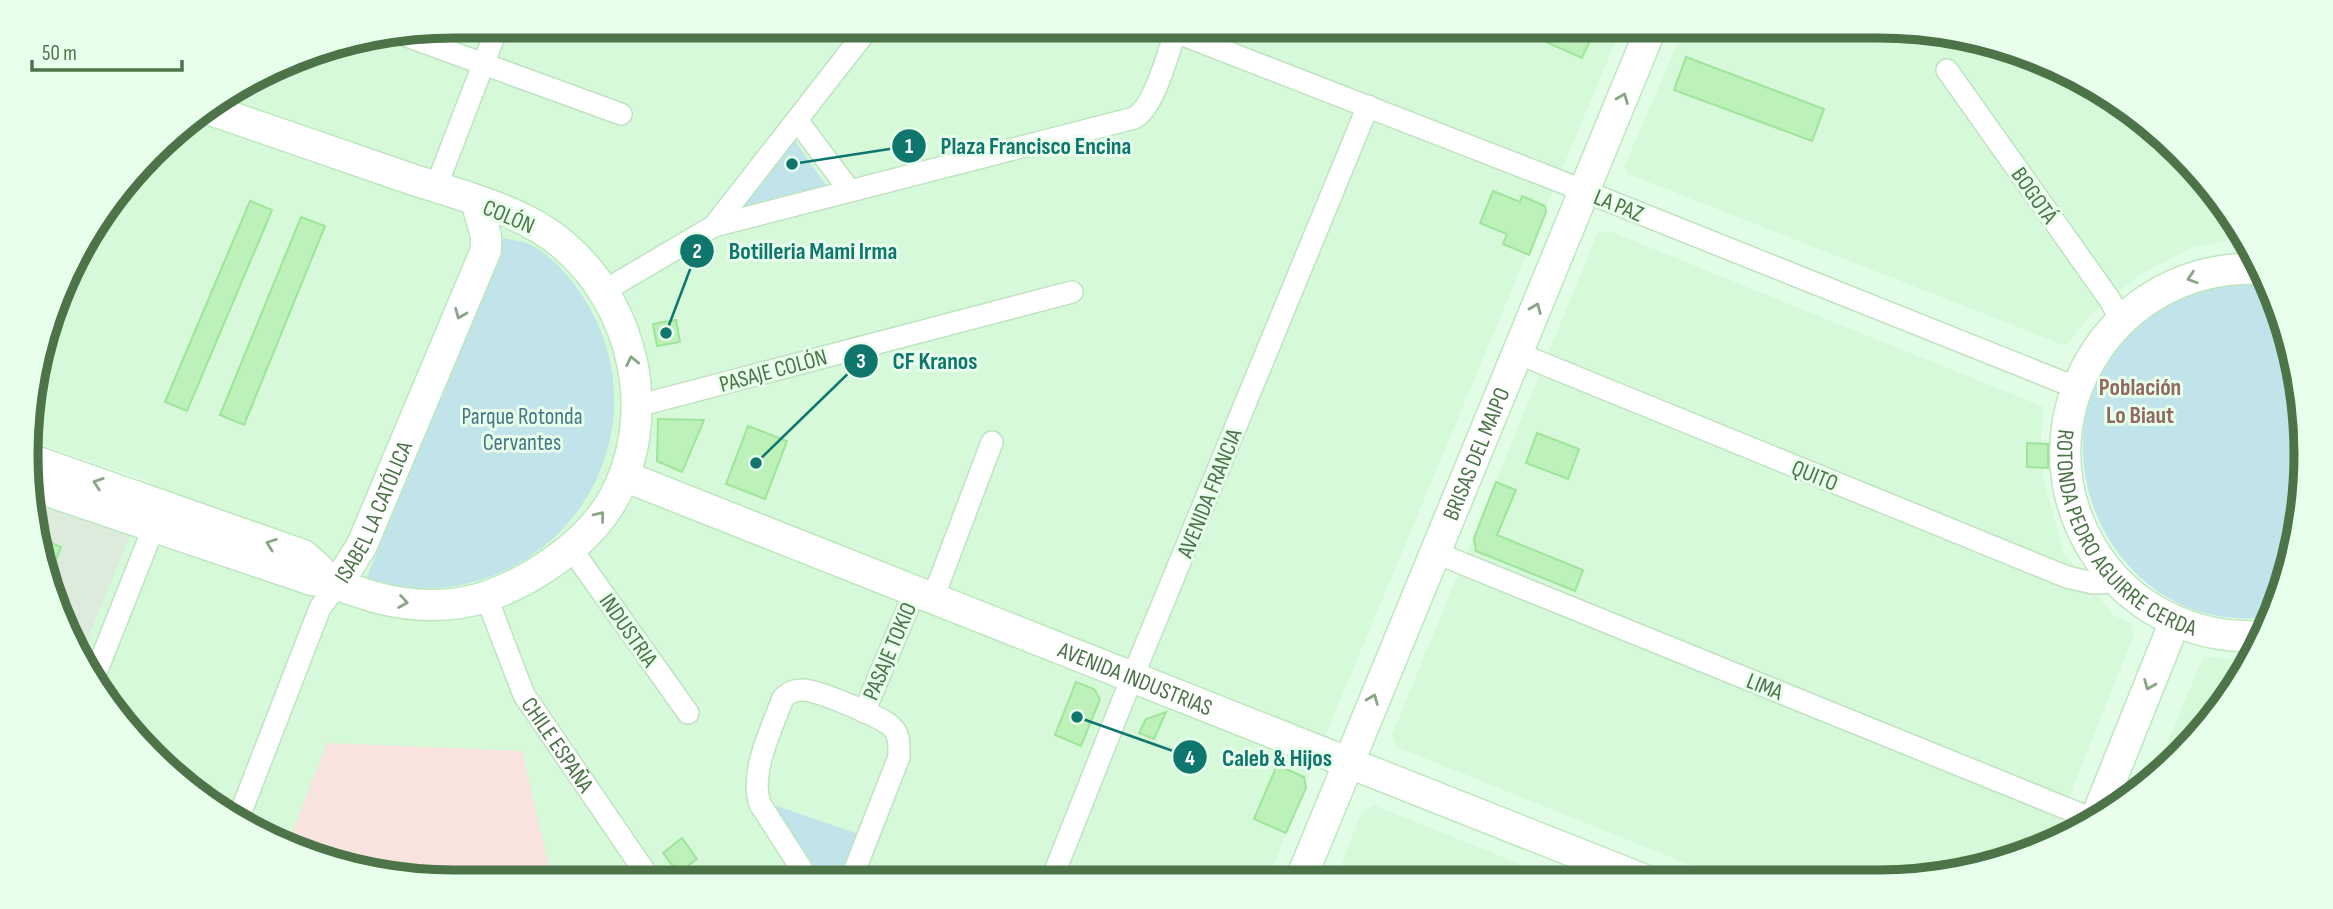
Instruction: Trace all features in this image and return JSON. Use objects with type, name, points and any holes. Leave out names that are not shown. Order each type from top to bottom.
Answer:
[{"type":"street","points":[[436,187],[494,38]]},
{"type":"street","points":[[714,226],[861,38]]},
{"type":"street","points":[[604,291],[714,226],[1141,115],[1149,104],[1166,38]]},
{"type":"street","name":"LA PAZ","points":[[1191,38],[2077,388]]},
{"type":"street","name":"BRISAS DEL MAIPO","points":[[1304,870],[1647,38]]},
{"type":"street","points":[[418,40],[621,114]]},
{"type":"street","name":"BOGOTÁ","points":[[1947,70],[2110,300],[2121,321]]},
{"type":"street","name":"AVENIDA FRANCIA","points":[[1055,870],[1368,106]]},
{"type":"street","name":"COLÓN","points":[[218,112],[533,223],[580,260],[604,291],[625,334],[632,358],[637,406],[635,430],[624,476]]},
{"type":"street","points":[[797,120],[850,191]]},
{"type":"street","points":[[476,201],[486,236],[486,250]]},
{"type":"street","points":[[486,250],[505,232],[533,223]]},
{"type":"street","name":"ISABEL LA CATÓLICA","points":[[241,812],[320,608],[332,583],[362,545],[486,250]]},
{"type":"street","name":"ROTONDA PEDRO AGUIRRE CERDA","points":[[2252,270],[2222,271],[2178,283],[2157,293],[2121,321],[2088,363],[2069,416],[2065,446],[2066,476],[2083,533],[2117,582],[2152,610],[2200,631],[2253,636]]},
{"type":"street","name":"PASAJE COLÓN","points":[[637,406],[1072,292]]},
{"type":"street","name":"QUITO","points":[[1517,353],[2067,577],[2093,583],[2117,582]]},
{"type":"street","name":"PASAJE TOKIO","points":[[864,712],[924,595],[992,442]]},
{"type":"street","points":[[38,463],[158,517],[312,580],[332,583],[379,598],[410,604],[439,605],[486,596],[547,567],[589,529],[611,503],[624,476]]},
{"type":"street","name":"AVENIDA INDUSTRIAS","points":[[624,476],[1613,870]]},
{"type":"street","points":[[40,488],[158,517]]},
{"type":"street","points":[[98,668],[158,517]]},
{"type":"street","name":"INDUSTRIA","points":[[570,547],[688,713]]},
{"type":"street","name":"LIMA","points":[[1434,552],[2085,816]]},
{"type":"street","name":"CHILE ESPAÑA","points":[[486,596],[524,695],[644,870]]},
{"type":"street","points":[[2101,806],[2175,621]]},
{"type":"street","name":"PASAJE TOKIO","points":[[802,870],[755,792],[758,770],[783,698],[793,690],[807,690],[864,712],[891,726],[899,737],[899,757],[855,870]]},
{"type":"shaded area","points":[[454,38],[1617,38],[1271,870],[427,870],[373,863],[321,848],[295,839],[246,815],[201,785],[180,767],[160,749],[124,708],[85,645],[150,482],[38,444],[46,373],[61,321],[81,271],[124,201],[160,160],[201,124],[271,81],[347,53],[400,42]]},
{"type":"shaded area","points":[[1680,38],[1878,38],[1933,42],[1960,46],[2038,70],[2110,109],[2132,124],[2173,160],[2209,201],[2235,240],[2191,248],[2139,275],[2092,313],[2066,346],[1628,174],[1624,167]]},
{"type":"shaded area","points":[[1609,231],[2044,407],[2041,435],[2043,475],[2063,552],[2113,615],[2131,623],[2134,634],[2055,831],[2012,848],[1960,863],[1906,870],[1702,870],[1397,747],[1392,735],[1598,232]]},
{"type":"shaded area","points":[[41,500],[132,532],[85,645],[70,614],[53,562]]},
{"type":"shaded area","points":[[2203,657],[2240,659],[2209,708],[2160,760]]},
{"type":"shaded area","points":[[327,743],[522,751],[550,870],[427,870],[400,867],[347,856],[291,837]]},
{"type":"shaded area","points":[[1374,805],[1535,870],[1339,870],[1362,811]]},
{"type":"green space","points":[[793,138],[829,190],[732,215]]},
{"type":"green space","name":"Parque Rotonda Cervantes","points":[[503,238],[537,248],[561,268],[585,300],[606,344],[614,390],[611,435],[597,477],[574,516],[542,548],[502,572],[455,586],[432,588],[365,582]]},
{"type":"green space","points":[[2239,278],[2256,279],[2272,321],[2287,373],[2294,427],[2294,482],[2287,536],[2261,618],[2217,616],[2184,606],[2155,589],[2129,567],[2109,540],[2094,510],[2085,477],[2083,443],[2087,409],[2101,371],[2115,349],[2133,330],[2159,307],[2192,290]]},
{"type":"green space","points":[[771,804],[858,834],[843,870],[815,870]]},
{"type":"building","points":[[1537,38],[1591,38],[1582,58]]},
{"type":"building","points":[[1686,57],[1824,109],[1812,141],[1674,90]]},
{"type":"building","points":[[1493,191],[1520,202],[1522,196],[1545,206],[1546,212],[1529,255],[1503,244],[1507,234],[1480,223]]},
{"type":"building","points":[[250,201],[272,210],[187,411],[165,402]]},
{"type":"building","points":[[301,217],[325,226],[244,425],[220,415]]},
{"type":"building","points":[[676,320],[680,342],[657,346],[653,324]]},
{"type":"building","points":[[658,419],[704,420],[682,472],[657,461]]},
{"type":"building","points":[[748,426],[787,441],[765,499],[726,484]]},
{"type":"building","points":[[1537,433],[1579,449],[1568,479],[1526,463]]},
{"type":"building","points":[[2027,443],[2048,444],[2048,468],[2027,467]]},
{"type":"building","points":[[1496,482],[1516,490],[1497,535],[1583,570],[1575,591],[1476,551],[1474,538]]},
{"type":"building","points":[[47,541],[61,547],[54,565]]},
{"type":"building","points":[[1076,682],[1094,689],[1100,699],[1081,746],[1055,735]]},
{"type":"building","points":[[1166,712],[1154,739],[1139,733],[1146,719]]},
{"type":"building","points":[[1277,765],[1304,777],[1306,788],[1286,833],[1254,819]]},
{"type":"building","points":[[682,838],[697,859],[682,870],[676,870],[663,853]]},
{"type":"place","name":"Plaza Francisco Encina","points":[[792,164]]},
{"type":"place","name":"Botilleria Mami Irma","points":[[666,333]]},
{"type":"place","name":"CF Kranos","points":[[756,463]]},
{"type":"place","name":"Caleb & Hijos","points":[[1077,717]]},
{"type":"district","name":"Población Lo Biaut","points":[[2140,401]]}]
